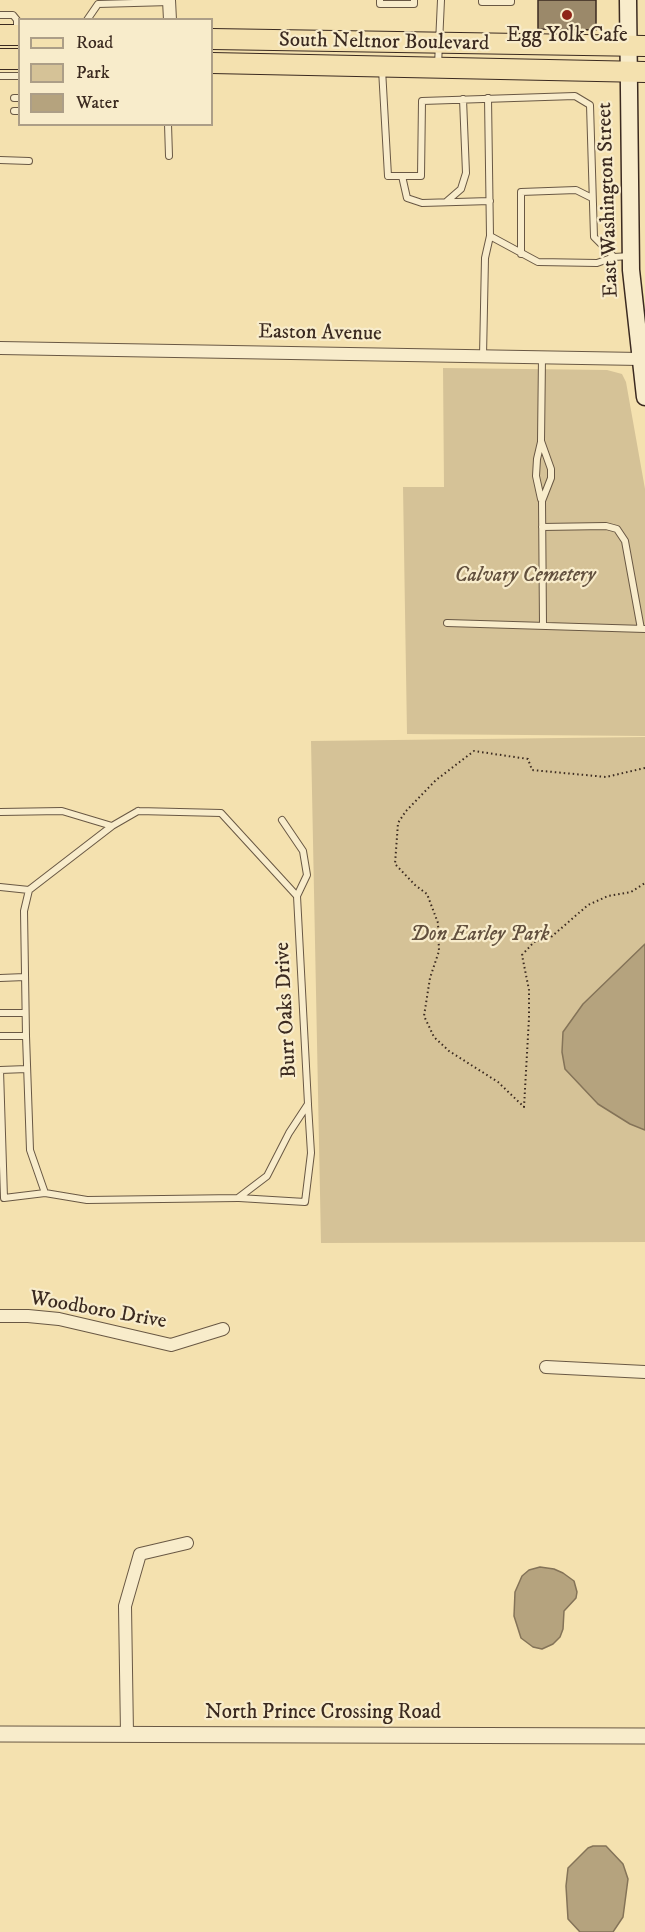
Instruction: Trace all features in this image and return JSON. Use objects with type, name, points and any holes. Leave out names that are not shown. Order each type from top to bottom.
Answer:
[{"type":"main road","name":"East Washington Street","points":[[628,0],[637,46],[637,72],[622,257],[645,397]]},
{"type":"main road","name":"South Neltnor Boulevard","points":[[213,39],[637,46]]},
{"type":"main road","points":[[0,59],[18,59]]},
{"type":"main road","name":"South Neltnor Boulevard","points":[[213,63],[637,72]]},
{"type":"street","points":[[170,1],[170,18]]},
{"type":"street","name":"Easton Avenue","points":[[0,348],[640,358]]},
{"type":"street","name":"Woodboro Drive","points":[[0,1316],[59,1319],[171,1345],[223,1329]]},
{"type":"street","points":[[546,1367],[645,1372]]},
{"type":"street","points":[[127,1734],[125,1606],[140,1554],[187,1543]]},
{"type":"street","name":"North Prince Crossing Road","points":[[0,1734],[645,1736]]},
{"type":"lane","points":[[380,0],[380,4],[414,4],[414,0]]},
{"type":"lane","points":[[438,68],[441,0]]},
{"type":"lane","points":[[482,0],[482,2],[511,2],[511,0]]},
{"type":"lane","points":[[88,18],[98,3],[170,1]]},
{"type":"lane","points":[[0,15],[13,15],[17,20],[12,35]]},
{"type":"lane","points":[[382,67],[388,176],[421,176],[422,101],[575,96],[590,105],[594,237],[622,257]]},
{"type":"lane","points":[[0,76],[18,76]]},
{"type":"lane","points":[[483,356],[485,258],[490,236],[488,98]]},
{"type":"lane","points":[[446,202],[461,189],[466,173],[463,99]]},
{"type":"lane","points":[[168,126],[169,156]]},
{"type":"lane","points":[[0,160],[29,161]]},
{"type":"lane","points":[[402,176],[407,198],[422,203],[490,201]]},
{"type":"lane","points":[[521,254],[521,192],[576,190],[592,198]]},
{"type":"lane","points":[[490,236],[538,262],[597,263],[622,257]]},
{"type":"lane","points":[[542,357],[542,441],[537,459],[536,476],[542,501],[543,625]]},
{"type":"lane","points":[[542,441],[551,469],[551,478],[542,501]]},
{"type":"lane","points":[[447,623],[643,629],[625,541],[617,529],[606,526],[542,526]]},
{"type":"lane","points":[[0,812],[62,811],[112,826]]},
{"type":"lane","points":[[45,1193],[30,1150],[24,911],[28,890],[112,826],[138,811],[221,813],[297,896],[307,874],[303,850],[282,820]]},
{"type":"lane","points":[[0,887],[28,890]]},
{"type":"lane","name":"Burr Oaks Drive","points":[[238,1198],[267,1176],[289,1133],[308,1104],[297,896]]},
{"type":"lane","points":[[0,978],[25,977]]},
{"type":"lane","points":[[0,1013],[25,1013]]},
{"type":"lane","points":[[0,1036],[26,1036]]},
{"type":"lane","points":[[27,1069],[0,1070],[4,1198],[45,1193],[87,1200],[238,1198],[305,1202],[311,1153],[308,1104]]},
{"type":"path","points":[[645,768],[606,777],[532,770],[528,759],[474,751],[436,780],[406,811],[398,823],[395,864],[427,894],[438,923],[439,951],[430,978],[424,1016],[434,1037],[449,1051],[498,1082],[524,1107],[530,1018],[529,990],[522,955],[534,942],[550,938],[588,905],[608,896],[632,892],[645,883]]},
{"type":"green space","name":"Calvary Cemetery","points":[[443,368],[607,370],[622,374],[626,382],[645,489],[645,736],[407,734],[403,487],[444,487]]},
{"type":"green space","name":"Don Earley Park","points":[[645,737],[645,1242],[321,1243],[311,741]]},
{"type":"water","points":[[645,944],[645,1130],[630,1124],[598,1104],[565,1069],[562,1052],[563,1032],[583,1004]]},
{"type":"water","points":[[540,1567],[563,1573],[574,1581],[577,1592],[576,1598],[564,1611],[560,1637],[553,1644],[542,1649],[533,1647],[521,1638],[514,1616],[515,1592],[522,1576],[529,1570]]},
{"type":"water","points":[[606,1846],[623,1864],[628,1879],[623,1917],[613,1932],[580,1932],[568,1919],[566,1886],[568,1868],[588,1848]]},
{"type":"building","name":"Egg Yolk Cafe","points":[[538,0],[596,0],[596,30],[538,29]]},
{"type":"place","name":"Egg Yolk Cafe","points":[[567,15]]}]
